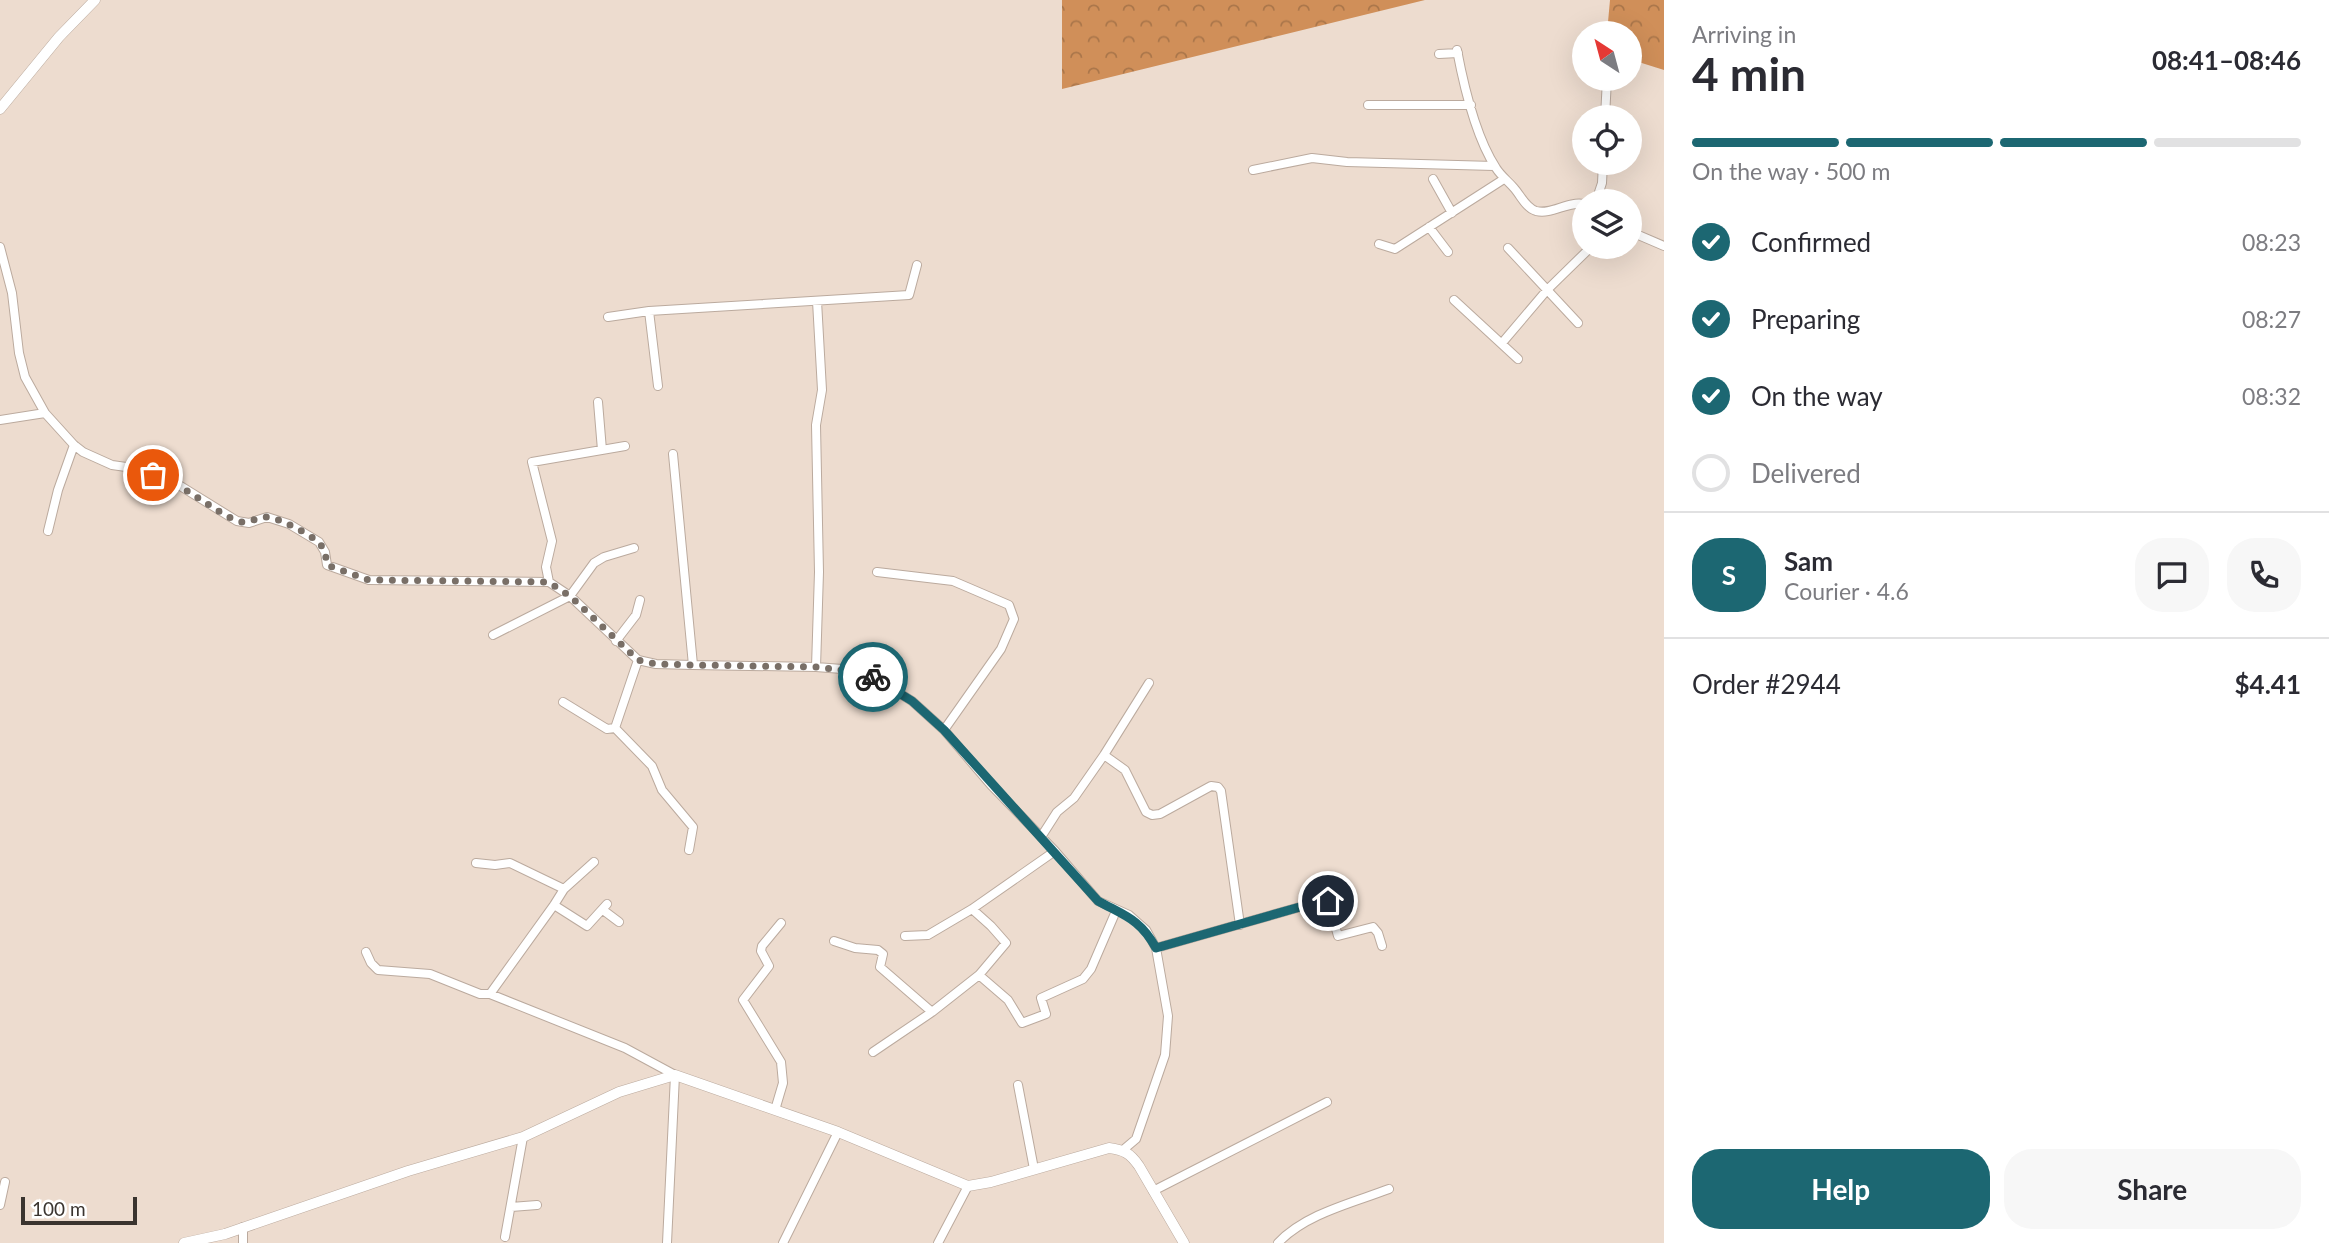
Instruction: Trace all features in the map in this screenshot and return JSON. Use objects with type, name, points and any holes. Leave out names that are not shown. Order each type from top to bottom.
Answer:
[{"type":"street","points":[[0,109],[59,37],[95,0]]},
{"type":"street","points":[[1439,54],[1457,51],[1471,105],[1494,166],[1504,179],[1531,209],[1538,212],[1572,204]]},
{"type":"street","points":[[1368,105],[1471,105]]},
{"type":"street","points":[[1253,170],[1312,158],[1347,162],[1494,166]]},
{"type":"street","points":[[1433,179],[1452,213]]},
{"type":"street","points":[[1379,244],[1395,249],[1504,179]]},
{"type":"street","points":[[1429,228],[1448,252]]},
{"type":"street","points":[[1642,237],[1664,246]]},
{"type":"street","points":[[0,247],[12,293],[22,369],[45,412],[83,452],[112,465],[133,468],[174,482],[237,521],[249,523],[267,517],[289,524],[319,542],[325,552],[327,565],[369,580],[548,582],[570,596],[638,660],[656,664],[816,667],[842,670],[873,677],[912,701],[944,730],[1098,901],[1129,915],[1146,930],[1156,948],[1168,1016],[1165,1055],[1136,1139],[1123,1150]]},
{"type":"street","points":[[1508,248],[1578,323]]},
{"type":"street","points":[[1502,343],[1547,289],[1578,259]]},
{"type":"street","points":[[608,317],[649,311],[909,295],[917,265]]},
{"type":"street","points":[[1454,300],[1518,359]]},
{"type":"street","points":[[816,667],[819,572],[816,425],[822,390],[817,301]]},
{"type":"street","points":[[649,311],[658,386]]},
{"type":"street","points":[[598,402],[602,450]]},
{"type":"street","points":[[0,420],[45,412]]},
{"type":"street","points":[[48,531],[58,490],[74,445]]},
{"type":"street","points":[[548,582],[546,567],[552,541],[532,462],[625,446]]},
{"type":"street","points":[[673,454],[693,665]]},
{"type":"street","points":[[493,635],[570,596],[594,563],[604,557],[634,548]]},
{"type":"street","points":[[877,572],[953,581],[1009,605],[1014,619],[1001,649],[944,730]]},
{"type":"street","points":[[616,641],[636,615],[640,600]]},
{"type":"street","points":[[615,728],[638,660]]},
{"type":"street","points":[[1041,837],[1058,812],[1074,798],[1149,683]]},
{"type":"street","points":[[563,702],[607,729],[615,728]]},
{"type":"street","points":[[615,728],[652,766],[662,790],[693,827],[689,850]]},
{"type":"street","points":[[1104,755],[1125,770],[1146,811],[1152,815],[1160,814],[1211,786],[1218,787],[1221,791],[1240,925]]},
{"type":"street","points":[[905,936],[928,935],[972,909],[1055,851]]},
{"type":"street","points":[[490,994],[564,889],[594,862]]},
{"type":"street","points":[[476,863],[510,863],[564,889]]},
{"type":"street","points":[[1156,948],[1321,901],[1328,901],[1338,936],[1373,927],[1382,946]]},
{"type":"street","points":[[554,905],[587,926],[605,907],[619,922]]},
{"type":"street","points":[[873,1052],[932,1012],[979,975],[1006,943],[972,909]]},
{"type":"street","points":[[979,975],[1008,1000],[1022,1023],[1045,1014],[1041,998],[1083,979],[1091,970],[1116,911]]},
{"type":"street","points":[[775,1110],[783,1083],[780,1062],[743,1000],[769,966],[761,951],[762,946],[781,923]]},
{"type":"street","points":[[834,941],[855,948],[878,950],[883,954],[880,967],[932,1012]]},
{"type":"street","points":[[366,952],[378,970],[430,974],[480,994],[490,994],[625,1048],[675,1075],[838,1132],[968,1186],[991,1182],[1109,1148],[1123,1150],[1132,1155],[1184,1243]]},
{"type":"street","points":[[184,1243],[243,1227],[408,1171],[523,1137],[619,1091],[675,1075]]},
{"type":"street","points":[[667,1243],[675,1075]]},
{"type":"street","points":[[1018,1085],[1034,1169]]},
{"type":"street","points":[[1153,1191],[1327,1102]]},
{"type":"street","points":[[783,1243],[838,1132]]},
{"type":"street","points":[[505,1237],[523,1137]]},
{"type":"street","points":[[0,1205],[5,1182]]},
{"type":"street","points":[[938,1243],[968,1186]]},
{"type":"street","points":[[1278,1243],[1287,1233],[1307,1221],[1388,1189]]},
{"type":"street","points":[[511,1207],[537,1205]]},
{"type":"street","points":[[243,1227],[243,1243]]},
{"type":"green space","points":[[1062,0],[1425,0],[1062,89]]},
{"type":"green space","points":[[1610,0],[1664,0],[1664,70],[1642,63],[1642,21],[1608,21]]},
{"type":"way so far","points":[[153,475],[174,482],[237,521],[249,523],[267,517],[289,524],[319,542],[325,552],[327,565],[369,580],[548,582],[570,596],[638,660],[656,664],[816,667],[873,677]]},
{"type":"route","points":[[873,677],[912,701],[944,730],[991,785],[1055,851],[1083,886],[1098,901],[1129,915],[1146,930],[1156,948],[1328,901]]}]
